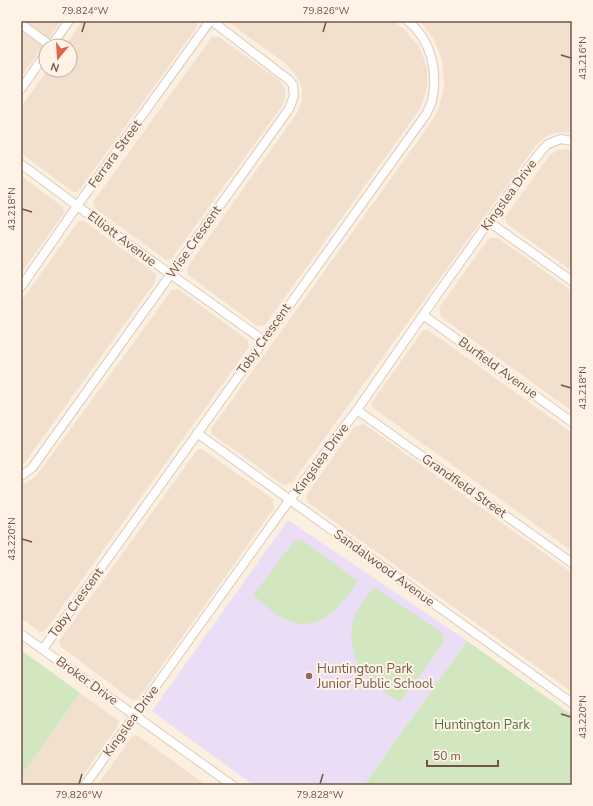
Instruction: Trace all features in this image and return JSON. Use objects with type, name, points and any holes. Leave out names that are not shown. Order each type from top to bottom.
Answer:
[{"type":"street","points":[[57,38],[69,21]]},
{"type":"street","name":"Ferrara Street","points":[[21,287],[77,206],[211,21]]},
{"type":"street","name":"Wise Crescent","points":[[21,476],[32,468],[289,109],[294,96],[293,85],[287,77],[211,21]]},
{"type":"street","name":"Toby Crescent","points":[[43,649],[420,123],[432,103],[435,80],[432,58],[422,35],[408,21]]},
{"type":"street","points":[[21,24],[40,38]]},
{"type":"street","points":[[21,89],[38,65]]},
{"type":"street","name":"Kingslea Drive","points":[[85,785],[290,500],[357,410],[489,222],[542,150],[548,144],[561,139],[572,140]]},
{"type":"street","name":"Elliott Avenue","points":[[21,164],[170,275],[263,340]]},
{"type":"street","points":[[489,222],[572,280]]},
{"type":"street","name":"Burfield Avenue","points":[[423,315],[572,422]]},
{"type":"street","name":"Grandfield Street","points":[[357,410],[572,563]]},
{"type":"street","name":"Sandalwood Avenue","points":[[197,433],[572,703]]},
{"type":"street","name":"Broker Drive","points":[[21,634],[232,785]]},
{"type":"shaded area","points":[[21,21],[61,21],[49,38],[38,38],[38,53],[21,77]]},
{"type":"shaded area","points":[[82,21],[197,21],[197,27],[78,192],[73,192],[21,153],[21,107],[41,78],[78,78],[78,38],[70,38]]},
{"type":"shaded area","points":[[227,21],[393,21],[404,29],[420,48],[427,68],[427,88],[420,109],[265,325],[257,326],[188,275],[187,268],[297,113],[302,102],[302,89],[298,78],[286,64]]},
{"type":"shaded area","points":[[420,21],[572,21],[572,133],[556,133],[545,137],[537,144],[292,483],[283,485],[212,434],[211,429],[430,124],[439,108],[444,85],[442,59],[433,38]]},
{"type":"shaded area","points":[[212,37],[219,37],[279,80],[285,89],[285,98],[282,106],[172,258],[166,260],[95,208],[93,202]]},
{"type":"shaded area","points":[[567,149],[572,152],[572,271],[507,224],[505,217],[550,155],[558,150]]},
{"type":"shaded area","points":[[21,176],[63,207],[64,213],[21,273]]},
{"type":"shaded area","points":[[84,221],[156,274],[155,282],[21,466],[21,301],[78,222]]},
{"type":"shaded area","points":[[489,238],[498,238],[572,291],[572,411],[441,317],[439,308]]},
{"type":"shaded area","points":[[178,289],[248,340],[249,347],[45,631],[40,632],[21,618],[21,485],[37,475],[172,290]]},
{"type":"shaded area","points":[[423,330],[428,330],[572,433],[572,551],[372,407],[372,402]]},
{"type":"shaded area","points":[[364,424],[572,573],[572,692],[307,502],[307,494],[354,427]]},
{"type":"shaded area","points":[[198,449],[202,449],[273,499],[274,508],[138,699],[132,700],[60,646],[59,641]]},
{"type":"shaded area","name":"Huntington Park Junior Public School","points":[[288,520],[467,641],[364,785],[253,785],[152,711]]},
{"type":"shaded area","points":[[80,693],[119,721],[117,727],[76,785],[21,785],[21,776]]},
{"type":"shaded area","points":[[137,735],[206,785],[97,785],[132,737]]},
{"type":"green space","points":[[302,540],[358,581],[345,599],[330,614],[321,620],[301,624],[289,621],[279,616],[253,595],[294,541]]},
{"type":"green space","points":[[374,587],[444,634],[443,643],[400,702],[371,681],[359,666],[353,651],[351,636],[353,621],[359,607]]},
{"type":"green space","name":"Huntington Park","points":[[467,641],[572,715],[572,785],[364,785]]},
{"type":"green space","points":[[21,650],[80,693],[21,776]]},
{"type":"place","name":"Huntington Park Junior Public School","points":[[309,676]]}]
